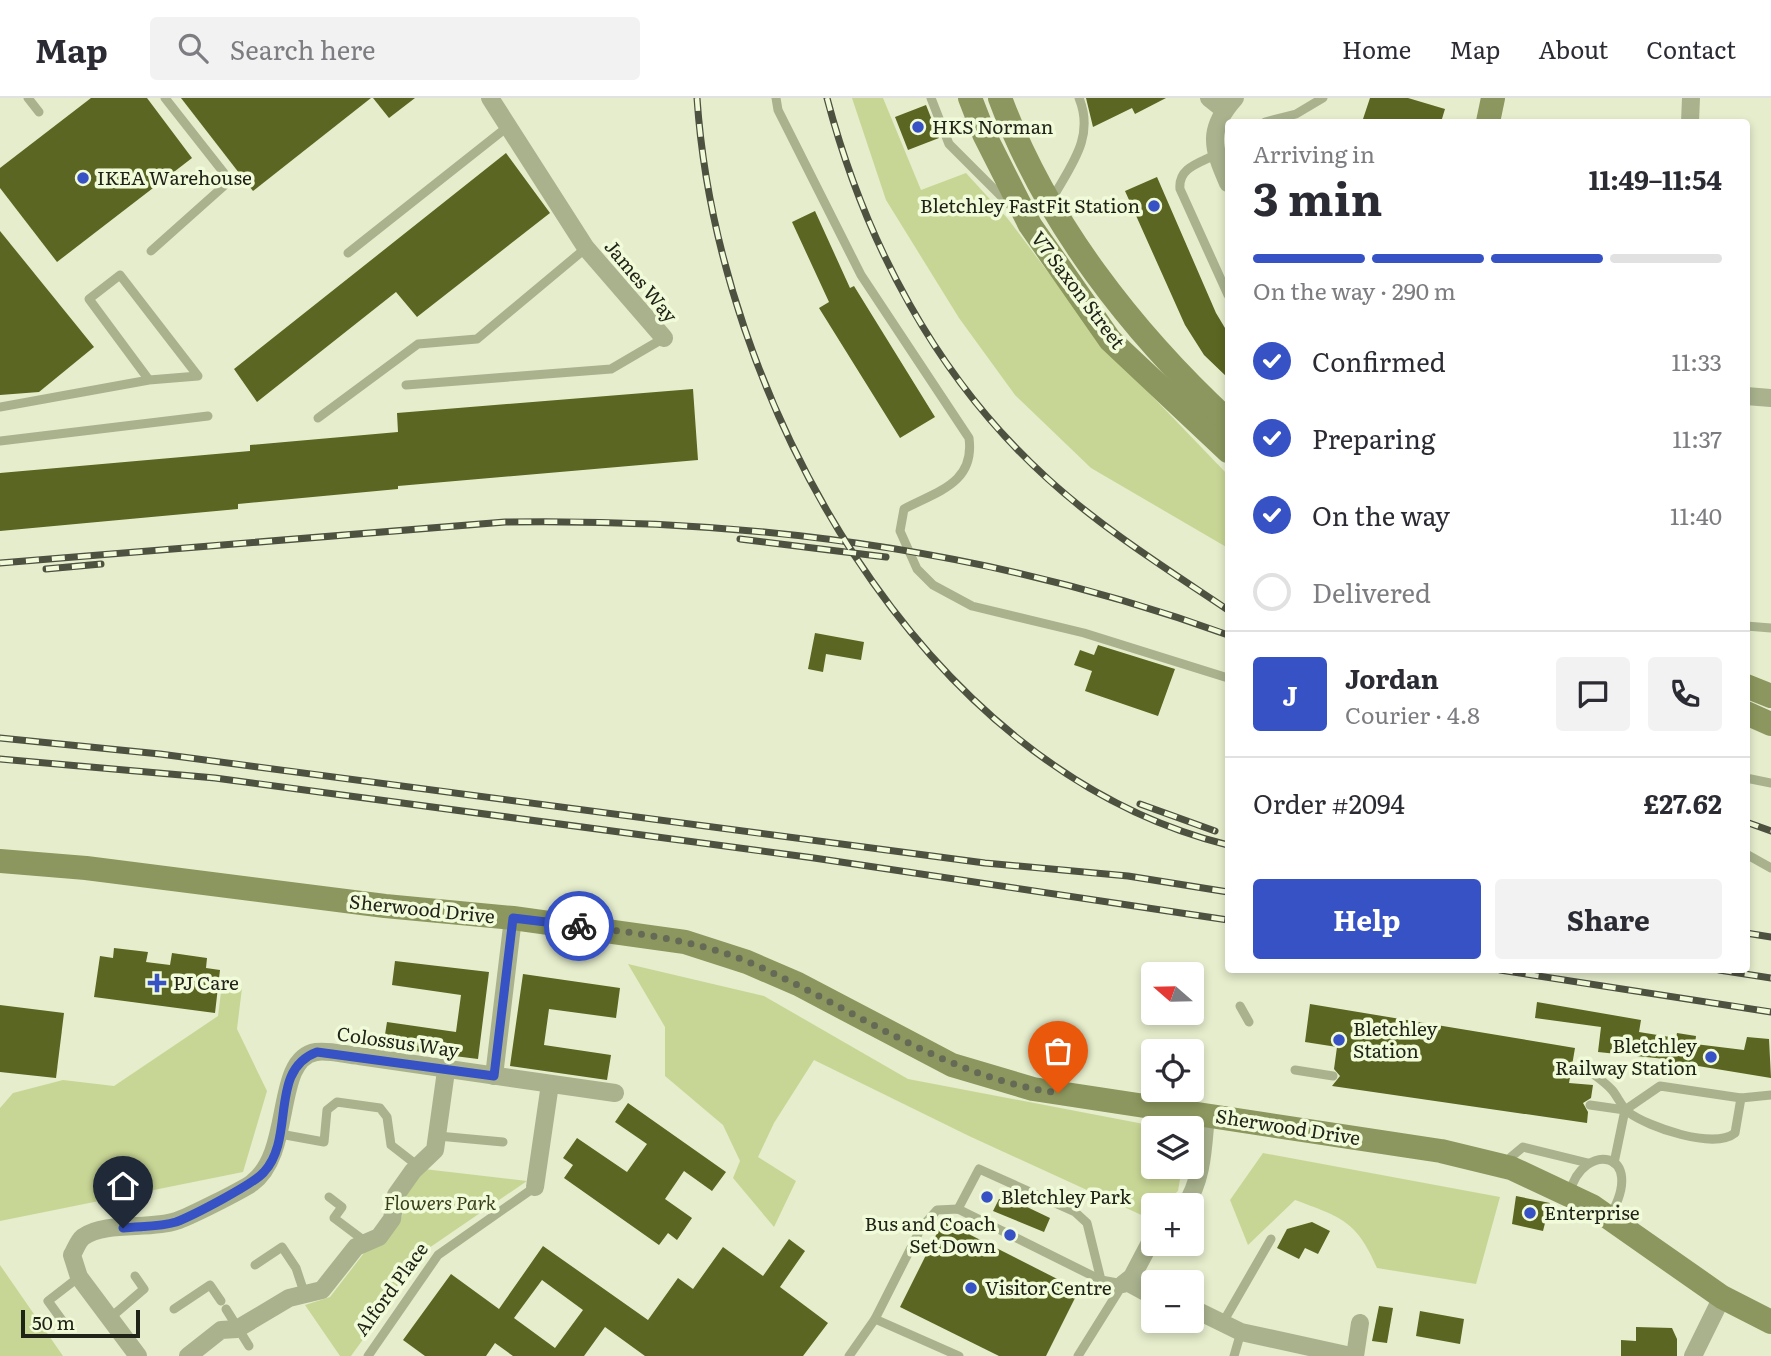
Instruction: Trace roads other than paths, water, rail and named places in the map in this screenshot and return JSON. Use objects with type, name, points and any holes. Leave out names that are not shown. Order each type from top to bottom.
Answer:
[{"type":"street","name":"James Way","points":[[490,98],[506,128],[586,248],[664,338]]},
{"type":"street","name":"V7 Saxon Street","points":[[970,98],[984,134],[1030,225],[1110,340],[1225,448]]},
{"type":"street","name":"V7 Saxon Street","points":[[1000,98],[1049,203],[1133,321],[1225,418]]},
{"type":"street","points":[[1209,98],[1230,104],[1214,130],[1215,155],[1225,177]]},
{"type":"street","points":[[1690,119],[1691,98]]},
{"type":"street","points":[[1750,396],[1771,398],[1771,391]]},
{"type":"street","points":[[1750,688],[1771,696]]},
{"type":"street","points":[[1750,714],[1771,724]]},
{"type":"street","name":"Sherwood Drive","points":[[0,861],[86,868],[385,906],[513,918],[685,942],[747,962],[798,984],[915,1048],[997,1081],[1033,1089],[1441,1151],[1511,1168],[1570,1194],[1610,1217],[1722,1297],[1771,1322]]},
{"type":"street","points":[[494,1076],[513,918]]},
{"type":"street","name":"Colossus Way","points":[[79,1277],[72,1255],[81,1238],[96,1231],[176,1222],[250,1185],[272,1161],[280,1135],[293,1067],[304,1057],[317,1052],[615,1093]]},
{"type":"street","points":[[188,1356],[221,1329],[237,1329],[289,1298],[322,1290],[356,1247],[379,1237],[392,1219],[396,1195],[418,1166],[435,1150],[446,1071]]},
{"type":"street","name":"Alford Place","points":[[535,1187],[550,1084]]},
{"type":"street","points":[[1192,1193],[1199,1173],[1206,1115]]},
{"type":"street","points":[[1141,1256],[1125,1283],[1141,1290]]},
{"type":"street","points":[[79,1277],[110,1318],[131,1354]]},
{"type":"street","points":[[1693,1356],[1722,1297]]},
{"type":"street","points":[[1204,1314],[1241,1332],[1353,1356],[1360,1323]]},
{"type":"lane","points":[[28,98],[38,112]]},
{"type":"lane","points":[[151,251],[225,185],[224,173],[165,98]]},
{"type":"lane","points":[[776,98],[778,110],[861,275],[968,438],[971,456],[965,473],[904,509],[900,531],[917,569],[933,585],[972,606],[1084,633],[1225,677]]},
{"type":"lane","points":[[931,98],[948,144],[1030,225]]},
{"type":"lane","points":[[1049,203],[1082,144],[1086,117],[1079,98]]},
{"type":"lane","points":[[1277,119],[1296,114],[1323,98]]},
{"type":"lane","points":[[348,253],[506,128]]},
{"type":"lane","points":[[1215,155],[1183,172],[1180,189],[1225,288]]},
{"type":"lane","points":[[318,418],[418,344],[477,339],[586,248]]},
{"type":"lane","points":[[0,407],[149,380],[198,376],[120,275],[89,299],[149,380]]},
{"type":"lane","name":"James Way","points":[[406,385],[611,369],[664,338]]},
{"type":"lane","points":[[0,441],[208,416]]},
{"type":"lane","points":[[1750,626],[1771,628]]},
{"type":"lane","points":[[1750,779],[1771,783]]},
{"type":"lane","points":[[1750,856],[1771,868]]},
{"type":"lane","points":[[1240,1006],[1249,1022]]},
{"type":"lane","points":[[1587,1069],[1612,1090],[1625,1110],[1648,1125],[1711,1140],[1728,1139],[1735,1133],[1741,1098]]},
{"type":"lane","points":[[1294,1070],[1333,1076]]},
{"type":"lane","points":[[1590,1105],[1625,1110],[1660,1086],[1741,1098],[1771,1095]]},
{"type":"lane","points":[[280,1135],[324,1142],[327,1110],[337,1102],[380,1108],[387,1117],[391,1145],[418,1166]]},
{"type":"lane","points":[[1614,1163],[1625,1110]]},
{"type":"lane","points":[[438,1136],[503,1142]]},
{"type":"lane","points":[[1511,1168],[1511,1157],[1523,1147],[1588,1163]]},
{"type":"lane","points":[[1570,1194],[1578,1172],[1588,1163],[1602,1159],[1614,1163],[1623,1173],[1624,1185],[1610,1217]]},
{"type":"lane","points":[[958,1209],[979,1169],[1075,1212],[1087,1223],[1101,1280]]},
{"type":"lane","name":"Alford Place","points":[[368,1356],[438,1255],[535,1187]]},
{"type":"lane","points":[[329,1197],[342,1207],[334,1218],[366,1242]]},
{"type":"lane","points":[[849,1356],[875,1319],[920,1228],[937,1210],[958,1209],[1101,1280],[1125,1283],[1078,1356]]},
{"type":"lane","points":[[1222,1324],[1271,1239]]},
{"type":"lane","points":[[255,1265],[282,1248],[296,1268],[305,1295]]},
{"type":"lane","points":[[110,1318],[144,1289],[135,1276]]},
{"type":"lane","points":[[64,1323],[48,1301],[79,1277]]},
{"type":"lane","points":[[173,1309],[211,1286],[249,1346]]},
{"type":"lane","points":[[875,1319],[959,1356]]},
{"type":"lane","points":[[1234,1356],[1241,1332]]},
{"type":"railway","points":[[697,98],[713,213],[745,330],[792,445],[854,555],[929,654],[1017,738],[1117,803],[1225,844]]},
{"type":"railway","points":[[827,98],[843,152],[884,255],[939,352],[972,397],[1008,440],[1069,497],[1136,548],[1225,608]]},
{"type":"railway","points":[[0,563],[505,522],[689,526],[872,545],[963,561],[1052,581],[1141,606],[1225,634]]},
{"type":"railway","points":[[740,539],[886,557]]},
{"type":"railway","points":[[46,569],[101,564]]},
{"type":"railway","points":[[0,738],[160,754],[985,863],[1128,876],[1225,892]]},
{"type":"railway","points":[[0,759],[215,778],[814,858],[1225,920]]},
{"type":"railway","points":[[1140,804],[1215,831]]},
{"type":"railway","points":[[1750,823],[1771,831]]},
{"type":"railway","points":[[1750,934],[1771,937]]},
{"type":"railway","points":[[1519,973],[1771,1012]]},
{"type":"railway","points":[[1738,973],[1771,978]]},
{"type":"place","name":"HKS Norman","points":[[918,127]]},
{"type":"place","name":"IKEA Warehouse","points":[[83,178]]},
{"type":"place","name":"Bletchley FastFit Station","points":[[1154,206]]},
{"type":"place","name":"PJ Care","points":[[157,983]]},
{"type":"place","name":"Bletchley Station","points":[[1339,1040]]},
{"type":"place","name":"Bletchley Railway Station","points":[[1711,1057]]},
{"type":"place","name":"Bletchley Park","points":[[987,1197]]},
{"type":"place","name":"Enterprise","points":[[1530,1213]]},
{"type":"place","name":"Bus and Coach Set Down","points":[[1010,1235]]},
{"type":"place","name":"Visitor Centre","points":[[971,1288]]},
{"type":"park label","name":"Flowers Park","points":[[440,1203]]}]
